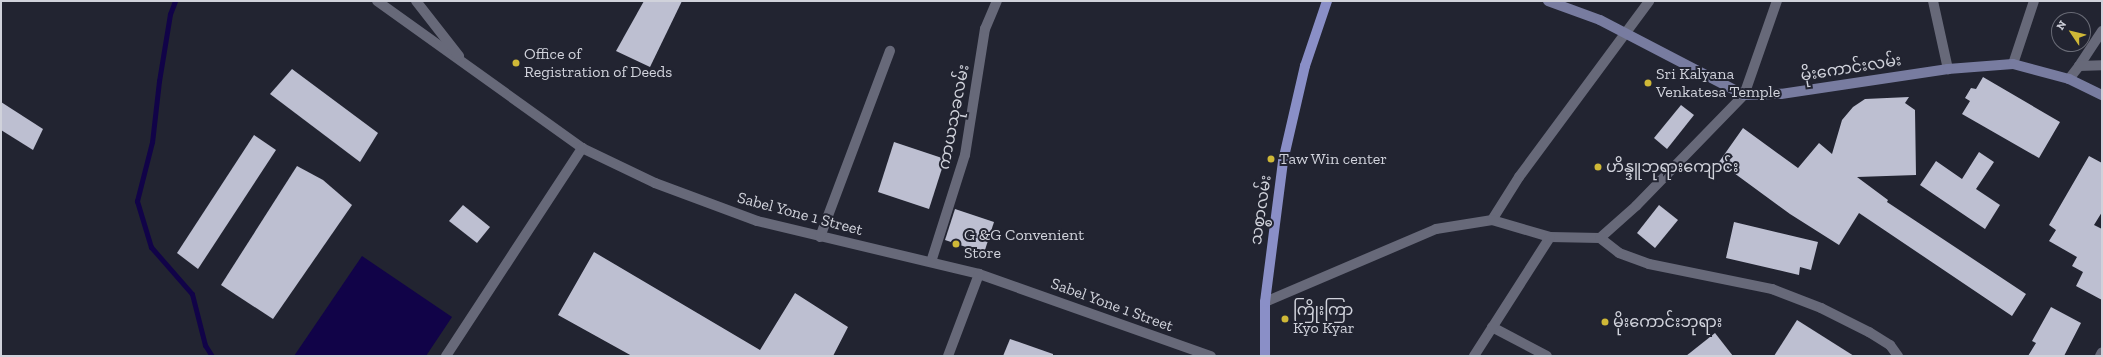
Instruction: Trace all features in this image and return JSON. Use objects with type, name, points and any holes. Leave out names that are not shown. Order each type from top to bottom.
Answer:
[{"type":"main road","name":"သစ္စာလမ်း","points":[[1265,356],[1265,302],[1283,161],[1305,66],[1327,1]]},
{"type":"main road","name":"မိုးကောင်းလမ်း","points":[[1550,1],[1600,20],[1744,95],[1781,94],[1948,69],[2013,64],[2069,79],[2102,95]]},
{"type":"street","name":"Sabel Yone 1 Street","points":[[377,1],[582,148],[655,183],[757,221],[978,274],[1211,356]]},
{"type":"street","points":[[416,1],[466,65]]},
{"type":"street","name":"ကာယသုခလမ်း","points":[[931,262],[965,155],[985,29],[997,1]]},
{"type":"street","points":[[1492,220],[1520,177],[1650,1]]},
{"type":"street","points":[[1600,238],[1636,206],[1744,95],[1777,1]]},
{"type":"street","points":[[1933,1],[1948,69]]},
{"type":"street","points":[[2013,64],[2034,1]]},
{"type":"street","points":[[2069,79],[2102,31]]},
{"type":"street","points":[[820,237],[890,51]]},
{"type":"street","points":[[2079,66],[2102,65]]},
{"type":"street","points":[[446,356],[582,148]]},
{"type":"street","points":[[1265,302],[1436,229],[1492,220],[1550,237],[1600,238],[1619,253],[1649,264],[1772,289],[1821,308],[1869,332],[1890,345],[1898,356]]},
{"type":"street","points":[[1474,356],[1550,237]]},
{"type":"street","points":[[948,356],[978,274]]},
{"type":"street","points":[[1492,327],[1547,356]]},
{"type":"street","points":[[2100,356],[2102,352]]},
{"type":"shaded area","points":[[362,256],[452,317],[426,356],[294,356]]},
{"type":"building","points":[[644,1],[682,1],[650,67],[616,51]]},
{"type":"building","points":[[292,69],[378,133],[360,162],[270,94]]},
{"type":"building","points":[[1983,77],[2060,122],[2039,158],[1962,114],[1970,101],[1965,98],[1971,88],[1976,89]]},
{"type":"building","points":[[1909,97],[1905,103],[1915,110],[1916,175],[1857,177],[1888,200],[1887,202],[2026,294],[2012,316],[1859,213],[1839,245],[1790,214],[1719,162],[1743,128],[1798,168],[1819,143],[1832,154],[1842,120],[1853,107],[1865,99]]},
{"type":"building","points":[[1,102],[43,129],[33,150],[1,130]]},
{"type":"building","points":[[1681,105],[1694,115],[1667,149],[1654,138]]},
{"type":"building","points":[[254,135],[276,150],[198,269],[177,253]]},
{"type":"building","points":[[894,142],[945,159],[929,209],[878,192]]},
{"type":"building","points":[[1979,152],[1994,162],[1976,189],[2000,205],[1985,229],[1920,185],[1936,161],[1962,179]]},
{"type":"building","points":[[2089,156],[2102,163],[2102,212],[2094,225],[2102,229],[2102,300],[2076,286],[2083,272],[2072,266],[2077,257],[2049,241],[2056,230],[2049,225]]},
{"type":"building","points":[[297,166],[323,180],[352,205],[273,319],[221,285]]},
{"type":"building","points":[[463,205],[490,227],[477,243],[449,221]]},
{"type":"building","points":[[1659,205],[1678,220],[1655,248],[1637,233]]},
{"type":"building","points":[[955,209],[994,222],[984,253],[945,240]]},
{"type":"building","points":[[1734,222],[1818,242],[1811,270],[1800,267],[1799,275],[1726,258]]},
{"type":"building","points":[[594,252],[760,350],[795,293],[848,327],[833,356],[632,356],[558,315]]},
{"type":"building","points":[[2051,307],[2081,323],[2064,356],[2028,356],[2036,343],[2032,341]]},
{"type":"building","points":[[1797,320],[1854,356],[1774,356]]},
{"type":"building","points":[[1715,333],[1733,356],[1686,356]]},
{"type":"building","points":[[1010,339],[1053,354],[1053,356],[1003,356]]},
{"type":"waterway","points":[[175,1],[170,14],[159,81],[152,142],[137,201],[151,247],[192,294],[205,345],[212,356]]},
{"type":"place","name":"Office of Registration of Deeds","points":[[516,63]]},
{"type":"place","name":"Sri Kalyana Venkatesa Temple","points":[[1648,83]]},
{"type":"place","name":"Taw Win center","points":[[1271,159]]},
{"type":"place","name":"ဟိန္ဒူဘုရားကျောင်း","points":[[1598,167]]},
{"type":"place","name":"G &G Convenient Store","points":[[956,244]]},
{"type":"place","name":"ကြိုးကြာ Kyo Kyar","points":[[1285,319]]},
{"type":"place","name":"မိုးကောင်းဘုရား","points":[[1605,322]]}]
